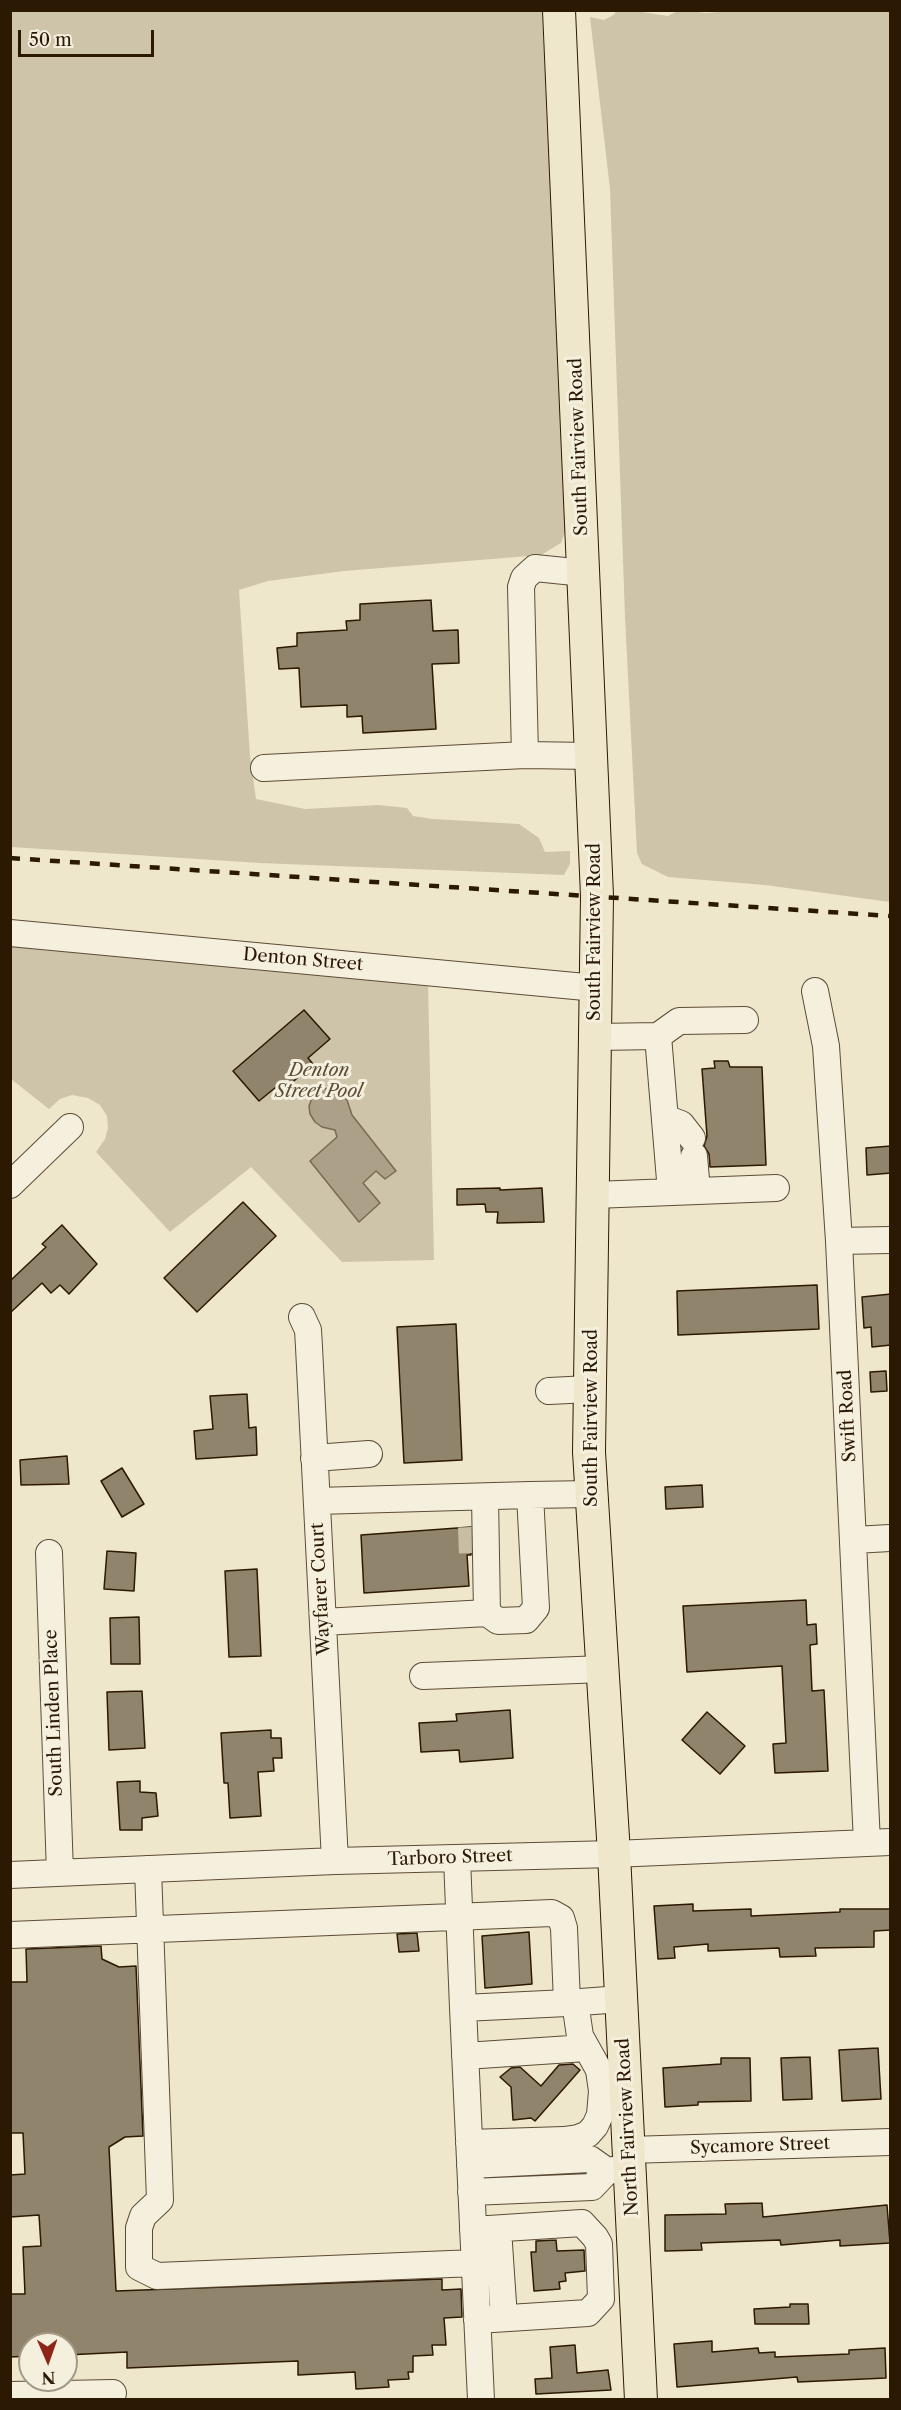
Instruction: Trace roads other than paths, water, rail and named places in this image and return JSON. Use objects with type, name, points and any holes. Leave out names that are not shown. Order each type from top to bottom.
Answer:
[{"type":"main road","name":"South Fairview Road","points":[[559,10],[597,896],[594,1195],[589,1389],[591,1494],[614,1854]]},
{"type":"main road","name":"North Fairview Road","points":[[614,1854],[621,1999],[622,2163],[641,2400]]},
{"type":"street","points":[[525,755],[521,587],[524,578],[535,568],[584,573]]},
{"type":"street","points":[[264,768],[525,755],[591,756]]},
{"type":"street","name":"Denton Street","points":[[10,933],[596,988]]},
{"type":"street","name":"Swift Road","points":[[815,991],[826,1046],[839,1241],[854,1540],[879,1842]]},
{"type":"street","points":[[596,1037],[658,1036],[680,1021],[745,1020]]},
{"type":"street","points":[[658,1036],[671,1192]]},
{"type":"street","points":[[665,1118],[681,1124],[693,1147],[697,1191]]},
{"type":"street","points":[[10,1185],[70,1127]]},
{"type":"street","points":[[594,1195],[777,1188]]},
{"type":"street","points":[[839,1241],[891,1240]]},
{"type":"street","name":"Wayfarer Court","points":[[302,1317],[308,1339],[335,1861]]},
{"type":"street","points":[[549,1391],[589,1389]]},
{"type":"street","points":[[314,1458],[369,1454]]},
{"type":"street","points":[[317,1501],[485,1501],[530,1495],[591,1494]]},
{"type":"street","points":[[323,1622],[487,1613],[498,1621],[526,1620],[536,1608],[530,1495]]},
{"type":"street","points":[[471,1527],[485,1501]]},
{"type":"street","points":[[485,1501],[479,1565],[487,1613]]},
{"type":"street","points":[[854,1540],[891,1538]]},
{"type":"street","name":"South Linden Place","points":[[49,1553],[60,1873]]},
{"type":"street","points":[[423,1676],[603,1669]]},
{"type":"street","name":"Tarboro Street","points":[[10,1875],[335,1861],[614,1854],[879,1842]]},
{"type":"street","points":[[457,1858],[471,2192],[485,2230],[504,2318]]},
{"type":"street","points":[[148,1869],[152,1929],[160,2200],[143,2216],[139,2228],[139,2267],[157,2276],[475,2263]]},
{"type":"street","points":[[10,1935],[552,1913],[561,1918],[564,1928],[571,2002],[580,2036],[599,2070],[602,2091],[600,2115],[588,2134],[564,2140],[470,2154]]},
{"type":"street","points":[[463,2008],[621,1999]]},
{"type":"street","points":[[465,2055],[586,2048]]},
{"type":"street","name":"Sycamore Street","points":[[622,2163],[891,2142]]},
{"type":"street","points":[[470,2154],[590,2159],[622,2163]]},
{"type":"street","points":[[471,2192],[592,2187],[622,2163]]},
{"type":"street","points":[[477,2320],[588,2313],[601,2299],[598,2244],[595,2237],[582,2223],[485,2230]]},
{"type":"street","points":[[481,2400],[475,2263],[485,2230]]},
{"type":"street","points":[[10,2395],[112,2392]]},
{"type":"tunnel","points":[[471,1527],[472,1555]]},
{"type":"railway","points":[[10,858],[890,916]]},
{"type":"park label","name":"Denton Street Pool","points":[[319,1081]]}]
